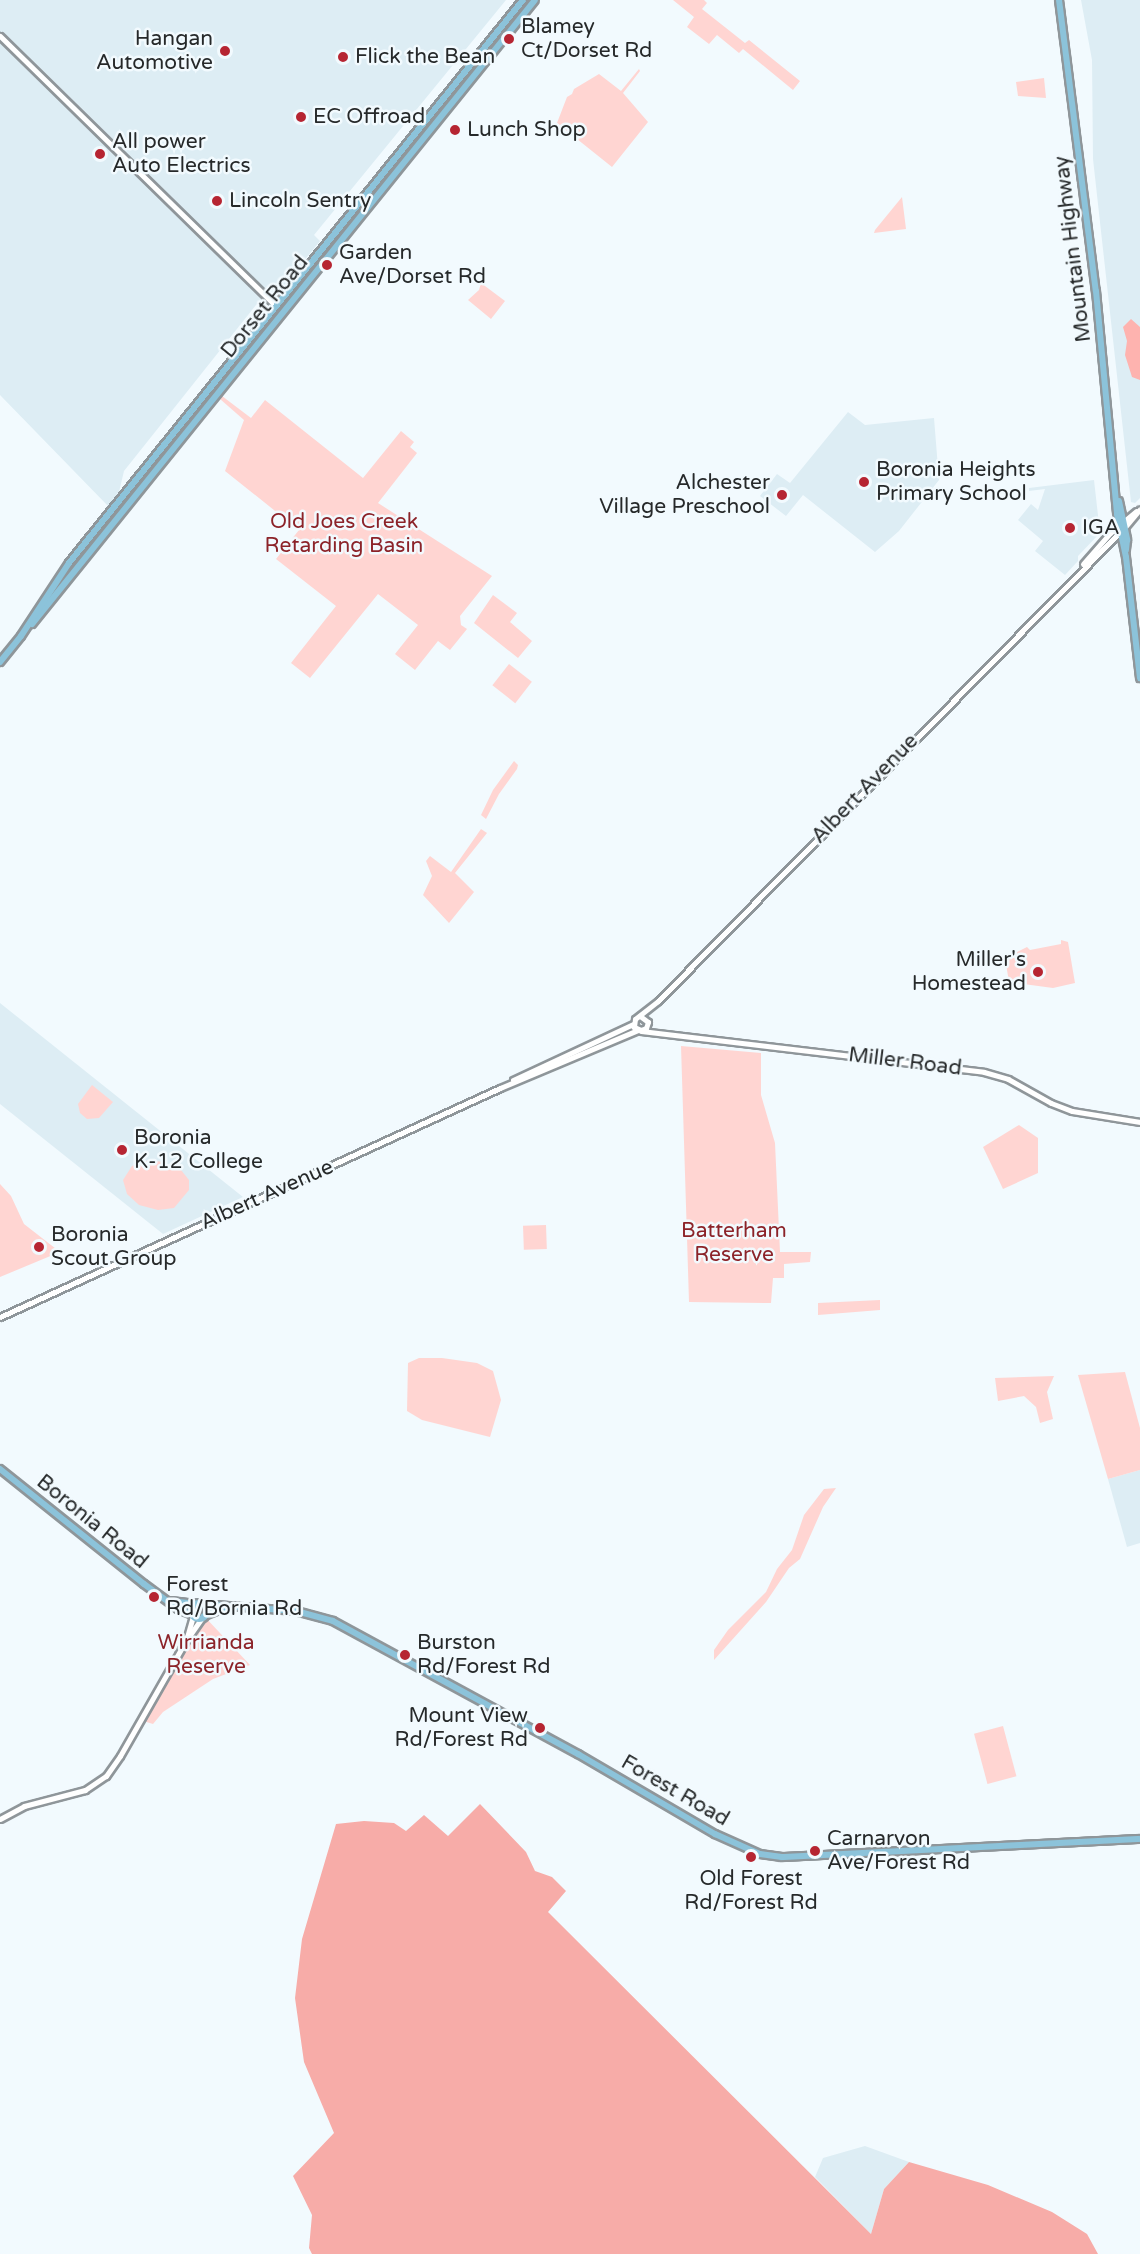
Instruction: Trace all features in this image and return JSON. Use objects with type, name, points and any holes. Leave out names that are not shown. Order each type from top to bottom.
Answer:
[{"type":"main road","name":"Dorset Road","points":[[21,636],[69,563],[524,0]]},
{"type":"main road","name":"Dorset Road","points":[[0,662],[535,0]]},
{"type":"main road","name":"Mountain Highway","points":[[1059,0],[1096,291],[1117,495],[1140,678]]},
{"type":"main road","points":[[0,36],[283,312]]},
{"type":"main road","points":[[409,144],[416,149]]},
{"type":"main road","points":[[325,247],[334,249]]},
{"type":"main road","points":[[1122,526],[1140,509]]},
{"type":"main road","points":[[104,519],[111,525]]},
{"type":"main road","name":"Albert Avenue","points":[[1073,577],[1107,545],[1122,526]]},
{"type":"main road","name":"Albert Avenue","points":[[0,1317],[500,1088],[633,1024],[634,1019],[658,1001],[1122,526]]},
{"type":"main road","points":[[1107,545],[1115,544],[1125,554]]},
{"type":"main road","points":[[69,563],[76,568]]},
{"type":"main road","name":"Albert Avenue","points":[[543,1068],[639,1030],[647,1022],[658,1001]]},
{"type":"main road","name":"Miller Road","points":[[640,1016],[662,1034]]},
{"type":"main road","points":[[633,1024],[639,1030]]},
{"type":"main road","name":"Miller Road","points":[[639,1030],[984,1072],[1008,1079],[1051,1103],[1072,1111],[1140,1122]]},
{"type":"main road","name":"Boronia Road","points":[[0,1469],[164,1599],[181,1611],[193,1615]]},
{"type":"main road","name":"Boronia Road","points":[[164,1599],[185,1605],[194,1604]]},
{"type":"main road","points":[[0,1819],[24,1806],[85,1790],[103,1779],[120,1756],[185,1642],[204,1616],[206,1609],[202,1604],[194,1604],[191,1608],[193,1615],[185,1642]]},
{"type":"main road","name":"Forest Road","points":[[202,1604],[296,1611],[333,1621],[578,1754],[715,1834],[760,1854],[782,1857],[1140,1839]]},
{"type":"main road","name":"Forest Road","points":[[204,1616],[230,1607]]},
{"type":"main road","points":[[193,1615],[204,1616]]},
{"type":"shaded area","points":[[0,0],[506,0],[314,235],[320,241],[279,292],[272,292],[256,305],[124,471],[119,492],[108,506],[0,395]]},
{"type":"shaded area","points":[[1081,0],[1140,0],[1140,498],[1135,503],[1131,502],[1093,159],[1092,60]]},
{"type":"shaded area","points":[[1131,319],[1140,327],[1140,380],[1132,377],[1125,355],[1127,341],[1123,327]]},
{"type":"shaded area","name":"Boronia Heights Primary School","points":[[848,412],[865,425],[934,418],[939,480],[899,531],[875,552],[803,495],[786,516],[760,496],[777,474],[790,483]]},
{"type":"shaded area","points":[[1094,480],[1100,533],[1078,556],[1078,561],[1065,575],[1035,551],[1043,541],[1018,520],[1031,504],[1038,510],[1045,489],[1029,491],[1029,488]]},
{"type":"shaded area","name":"Boronia K-12 College","points":[[0,1003],[243,1197],[163,1234],[0,1104]]},
{"type":"shaded area","points":[[1140,1470],[1140,1543],[1127,1547],[1108,1479]]},
{"type":"shaded area","points":[[480,1804],[526,1852],[535,1871],[552,1877],[566,1891],[548,1912],[871,2234],[884,2189],[909,2162],[988,2185],[1052,2212],[1087,2234],[1098,2254],[312,2254],[309,2248],[312,2215],[293,2176],[334,2133],[304,2062],[295,1998],[302,1939],[336,1824],[364,1821],[394,1823],[406,1831],[424,1815],[448,1836]]},
{"type":"shaded area","points":[[865,2146],[909,2162],[884,2189],[871,2234],[815,2177],[823,2158]]},
{"type":"green space","points":[[673,0],[704,0],[707,3],[702,9],[745,43],[749,40],[800,81],[793,90],[743,49],[739,53],[717,35],[709,44],[687,27],[694,17]]},
{"type":"green space","points":[[639,69],[640,71],[623,93],[648,122],[612,167],[557,123],[567,97],[574,89],[599,74],[621,91]]},
{"type":"green space","points":[[1044,78],[1046,98],[1018,96],[1016,82]]},
{"type":"green space","points":[[902,197],[906,229],[874,233],[875,230]]},
{"type":"green space","points":[[481,283],[505,301],[491,319],[468,300],[479,290]]},
{"type":"green space","name":"Old Joes Creek Retarding Basin","points":[[222,396],[251,418],[265,400],[363,478],[401,431],[414,442],[410,447],[417,453],[378,503],[492,576],[460,616],[461,625],[467,629],[450,650],[438,641],[415,670],[395,654],[418,625],[378,594],[310,678],[291,663],[336,606],[276,559],[299,530],[225,471],[244,420],[220,399]]},
{"type":"green space","points":[[493,595],[517,613],[510,622],[532,641],[518,658],[474,623]]},
{"type":"green space","points":[[509,664],[532,682],[515,703],[492,685]]},
{"type":"green space","points":[[514,761],[518,765],[517,769],[499,794],[486,819],[481,815],[493,790]]},
{"type":"green space","points":[[481,829],[487,833],[455,873],[474,892],[449,923],[423,895],[432,876],[426,861],[430,856],[451,872]]},
{"type":"green space","points":[[1061,940],[1068,942],[1075,983],[1053,988],[1009,982],[1005,958],[1027,947],[1030,950],[1061,944]]},
{"type":"green space","name":"Batterham Reserve","points":[[681,1046],[761,1053],[761,1095],[775,1143],[780,1252],[811,1252],[810,1262],[784,1264],[784,1278],[773,1278],[771,1303],[689,1302]]},
{"type":"green space","points":[[92,1085],[113,1102],[99,1118],[87,1119],[80,1113],[78,1104]]},
{"type":"green space","points":[[1019,1125],[1038,1138],[1038,1173],[1003,1189],[983,1147]]},
{"type":"green space","points":[[149,1160],[163,1162],[181,1170],[189,1180],[189,1190],[174,1208],[158,1210],[139,1205],[127,1194],[123,1180],[132,1166]]},
{"type":"green space","points":[[0,1184],[11,1196],[24,1224],[60,1252],[0,1277]]},
{"type":"green space","points":[[546,1225],[547,1249],[524,1250],[523,1226]]},
{"type":"green space","points":[[880,1300],[880,1310],[818,1315],[818,1303]]},
{"type":"green space","points":[[419,1358],[442,1358],[477,1363],[493,1371],[501,1400],[490,1437],[422,1420],[407,1411],[408,1363]]},
{"type":"green space","points":[[1125,1372],[1140,1428],[1140,1470],[1108,1479],[1078,1375]]},
{"type":"green space","points":[[1054,1376],[1047,1392],[1053,1419],[1040,1423],[1036,1407],[1024,1396],[998,1401],[995,1378]]},
{"type":"green space","points":[[836,1488],[823,1507],[800,1559],[789,1568],[766,1602],[714,1660],[714,1650],[728,1630],[766,1592],[777,1569],[792,1550],[804,1515],[824,1489]]},
{"type":"green space","name":"Wirrianda Reserve","points":[[204,1616],[250,1665],[213,1679],[163,1712],[153,1724],[140,1720]]},
{"type":"green space","points":[[1003,1726],[1016,1776],[987,1784],[974,1734]]},
{"type":"place","name":"Blamey Ct/Dorset Rd","points":[[509,39]]},
{"type":"place","name":"Hangan Automotive","points":[[225,51]]},
{"type":"place","name":"Flick the Bean","points":[[343,57]]},
{"type":"place","name":"EC Offroad","points":[[301,117]]},
{"type":"place","name":"Lunch Shop","points":[[455,130]]},
{"type":"place","name":"All power Auto Electrics","points":[[100,154]]},
{"type":"place","name":"Lincoln Sentry","points":[[217,201]]},
{"type":"place","name":"Garden Ave/Dorset Rd","points":[[327,265]]},
{"type":"place","name":"Boronia Heights Primary School","points":[[864,482]]},
{"type":"place","name":"Alchester Village Preschool","points":[[782,495]]},
{"type":"place","name":"IGA","points":[[1070,528]]},
{"type":"place","name":"Miller's Homestead","points":[[1038,972]]},
{"type":"place","name":"Boronia K-12 College","points":[[122,1150]]},
{"type":"place","name":"Boronia Scout Group","points":[[39,1247]]},
{"type":"place","name":"Forest Rd/Bornia Rd","points":[[154,1597]]},
{"type":"place","name":"Burston Rd/Forest Rd","points":[[405,1655]]},
{"type":"place","name":"Mount View Rd/Forest Rd","points":[[540,1728]]},
{"type":"place","name":"Carnarvon Ave/Forest Rd","points":[[815,1851]]},
{"type":"place","name":"Old Forest Rd/Forest Rd","points":[[751,1857]]}]
